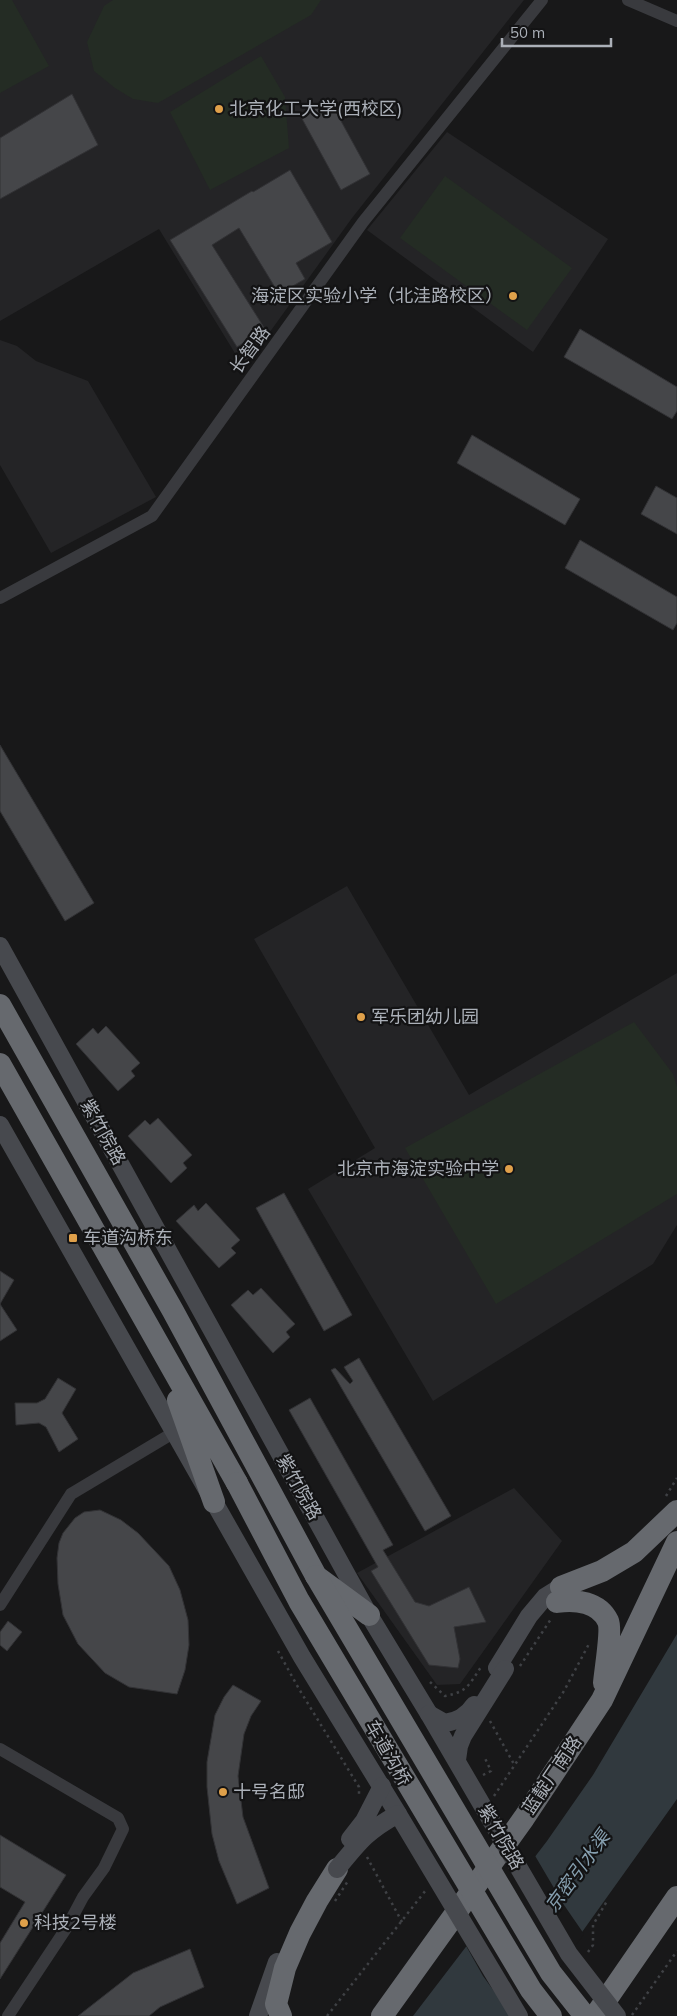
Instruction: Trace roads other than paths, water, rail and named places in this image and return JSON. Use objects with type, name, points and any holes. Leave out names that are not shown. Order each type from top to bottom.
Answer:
[{"type":"highway","name":"紫竹院路","points":[[0,1005],[173,1310],[316,1576]]},
{"type":"highway","points":[[0,1064],[92,1228],[157,1338],[214,1502]]},
{"type":"highway","name":"车道沟桥","points":[[157,1338],[237,1483],[299,1601],[531,1990],[551,2016]]},
{"type":"highway","points":[[559,1594],[634,1552],[677,1512]]},
{"type":"highway","name":"蓝靛厂南路","points":[[380,2015],[524,1818],[602,1700],[677,1542]]},
{"type":"highway","points":[[316,1576],[370,1615]]},
{"type":"highway","name":"车道沟桥","points":[[316,1576],[551,1973],[585,2016]]},
{"type":"highway","points":[[559,1594],[599,1608],[609,1622],[602,1700]]},
{"type":"highway","points":[[281,2016],[276,2004],[285,1968],[300,1933],[317,1901],[339,1871]]},
{"type":"highway","points":[[595,2016],[677,1897]]},
{"type":"street","name":"长智路","points":[[1,596],[152,516],[363,222],[542,0]]},
{"type":"street","points":[[628,0],[675,16]]},
{"type":"street","name":"紫竹院路","points":[[0,946],[370,1615],[457,1760],[569,1954],[617,2016]]},
{"type":"street","points":[[0,1125],[214,1502],[329,1699],[519,2016]]},
{"type":"street","points":[[0,1605],[71,1494],[174,1433]]},
{"type":"street","points":[[429,1714],[445,1723],[457,1721],[470,1711],[496,1666],[529,1616],[545,1597],[559,1594]]},
{"type":"street","points":[[457,1760],[463,1736],[496,1666]]},
{"type":"street","points":[[0,1749],[118,1818],[123,1829],[104,1868],[83,1897],[67,1927],[8,2016]]},
{"type":"street","points":[[339,1871],[382,1786]]},
{"type":"street","points":[[258,2016],[277,1963],[310,1897],[339,1871],[362,1838],[377,1825],[398,1814]]},
{"type":"water","name":"京密引水渠","points":[[677,1634],[677,1799],[522,2016],[413,2016],[547,1841],[593,1775]]},
{"type":"place","name":"北京化工大学(西校区)","points":[[219,109]]},
{"type":"place","name":"海淀区实验小学（北洼路校区）","points":[[513,296]]},
{"type":"place","name":"军乐团幼儿园","points":[[361,1017]]},
{"type":"place","name":"北京市海淀实验中学","points":[[509,1169]]},
{"type":"place","name":"车道沟桥东","points":[[73,1238]]},
{"type":"place","name":"十号名邸","points":[[223,1792]]},
{"type":"place","name":"科技2号楼","points":[[24,1923]]}]
